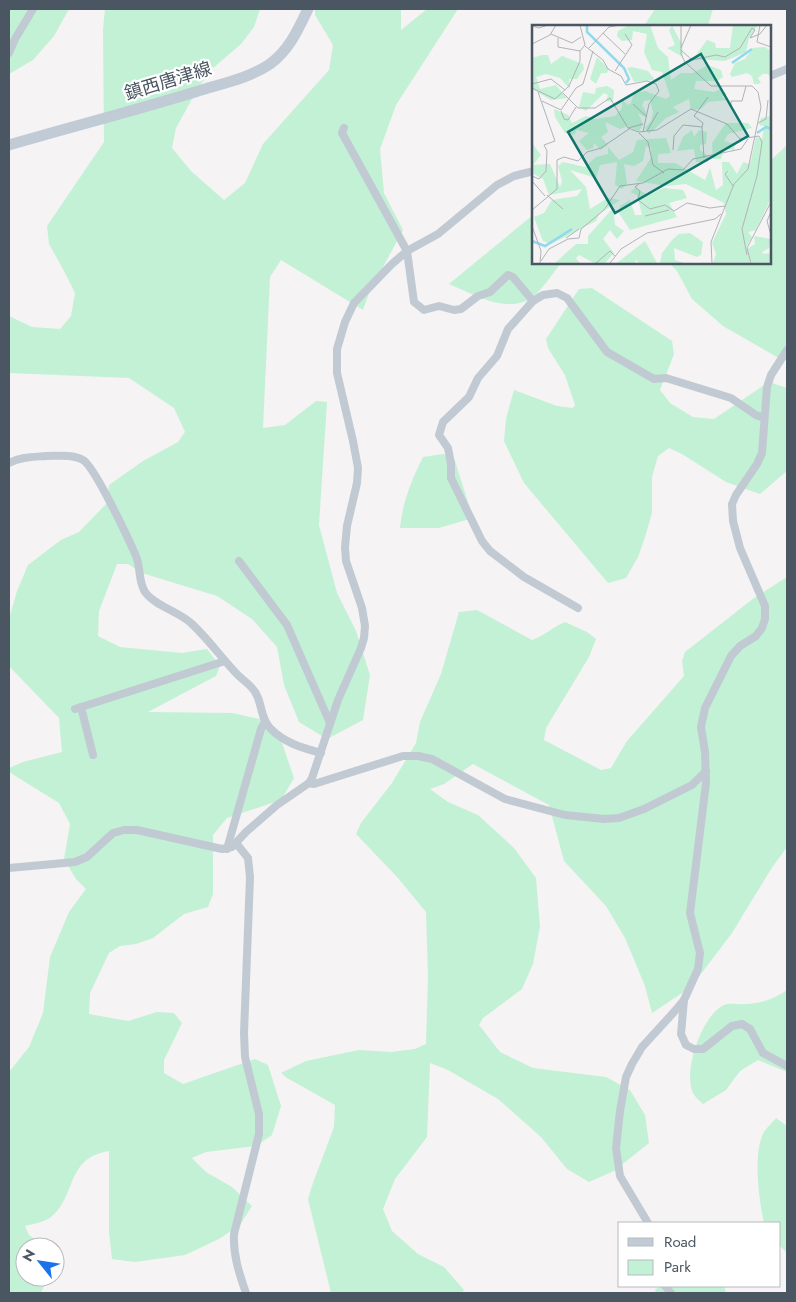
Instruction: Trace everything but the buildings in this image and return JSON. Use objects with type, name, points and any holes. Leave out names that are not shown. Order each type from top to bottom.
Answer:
[{"type":"main road","name":"鎮西唐津線","points":[[9,145],[247,76],[269,64],[284,52],[296,36],[308,9]]},
{"type":"street","points":[[9,53],[33,9]]},
{"type":"street","points":[[771,76],[787,69]]},
{"type":"street","points":[[344,128],[342,133],[407,251],[414,302],[424,310],[439,306],[454,310],[461,309],[478,296],[490,292],[508,275],[533,300]]},
{"type":"street","points":[[9,868],[75,862],[92,854],[113,832],[124,830],[137,830],[222,850],[227,849],[277,805],[308,783],[315,774],[346,678],[361,648],[365,626],[362,608],[346,561],[345,547],[358,468],[337,373],[337,349],[345,322],[354,303],[407,251],[438,234],[497,185],[514,176],[532,172]]},
{"type":"street","points":[[578,608],[524,577],[490,551],[482,541],[451,478],[448,448],[439,435],[443,422],[469,397],[478,378],[497,356],[508,329],[533,300],[543,295],[556,293],[567,298],[607,352],[654,379],[666,378],[730,398],[764,418]]},
{"type":"street","points":[[647,1222],[623,1184],[620,1176],[616,1148],[620,1111],[626,1077],[632,1064],[642,1047],[684,1000],[698,969],[700,953],[690,913],[706,771],[701,727],[705,708],[731,656],[740,646],[756,636],[762,628],[765,619],[765,606],[740,548],[733,521],[732,504],[762,454],[767,387],[771,375],[787,350]]},
{"type":"street","points":[[9,463],[24,458],[73,456],[89,465],[136,557],[140,583],[146,593],[192,623],[237,674],[252,688],[258,696],[261,712],[270,728],[283,739],[299,747],[321,753]]},
{"type":"street","points":[[239,561],[288,625],[330,723]]},
{"type":"street","points":[[93,754],[78,708],[225,660]]},
{"type":"street","points":[[227,849],[261,729],[265,722]]},
{"type":"street","points":[[308,783],[314,784],[404,756],[418,756],[432,760],[505,799],[565,815],[604,819],[619,818],[644,810],[692,785],[706,771]]},
{"type":"street","points":[[236,843],[248,858],[250,877],[244,1049],[260,1122],[259,1134],[234,1241],[236,1265],[246,1293]]},
{"type":"street","points":[[684,1000],[681,1034],[686,1045],[694,1049],[703,1049],[732,1026],[742,1024],[750,1029],[763,1053],[787,1066]]},
{"type":"green space","points":[[9,9],[69,9],[54,36],[33,60],[9,74]]},
{"type":"green space","points":[[105,9],[260,9],[254,27],[241,44],[212,69],[198,88],[176,128],[172,148],[191,171],[224,200],[245,183],[263,144],[329,70],[333,45],[315,15],[315,9],[401,9],[401,30],[427,9],[458,9],[396,105],[380,149],[384,193],[403,230],[369,293],[363,310],[281,260],[270,277],[263,428],[285,425],[316,401],[327,402],[319,525],[337,593],[356,631],[370,675],[363,720],[327,739],[299,722],[284,685],[277,647],[252,619],[217,596],[142,573],[128,564],[117,564],[99,611],[98,636],[120,647],[182,653],[207,649],[220,666],[216,676],[148,712],[232,713],[264,720],[281,740],[294,778],[281,800],[227,818],[213,835],[213,894],[208,907],[184,914],[153,938],[136,944],[120,946],[109,953],[90,993],[89,1014],[128,1021],[157,1012],[174,1013],[182,1023],[164,1060],[164,1073],[183,1084],[255,1059],[268,1065],[281,1106],[272,1135],[256,1146],[206,1152],[192,1158],[206,1172],[232,1187],[252,1206],[240,1225],[219,1239],[185,1255],[135,1262],[112,1259],[109,1232],[109,1151],[95,1155],[85,1161],[78,1169],[65,1199],[51,1217],[42,1222],[25,1226],[32,1237],[15,1237],[15,1287],[44,1287],[41,1293],[9,1293],[9,1072],[29,1047],[43,1013],[50,957],[69,912],[86,889],[76,879],[64,859],[70,824],[59,803],[9,772],[9,768],[23,762],[62,752],[59,718],[9,666],[9,619],[17,591],[28,565],[61,540],[79,532],[107,503],[109,485],[143,461],[178,442],[185,432],[174,408],[129,378],[9,373],[9,316],[32,327],[60,329],[71,316],[75,293],[49,244],[47,226],[104,142],[103,29]]},
{"type":"green space","points":[[655,9],[713,9],[708,25],[645,25]]},
{"type":"green space","points":[[787,145],[787,357],[777,357],[723,326],[692,299],[677,271],[670,264],[771,264],[771,160]]},
{"type":"green space","points":[[532,216],[532,264],[560,264],[534,296],[524,302],[514,304],[502,304],[491,301],[449,284]]},
{"type":"green space","points":[[592,288],[672,341],[674,354],[660,390],[670,403],[693,417],[714,419],[769,382],[787,388],[787,471],[760,494],[726,482],[682,454],[669,448],[658,456],[652,477],[652,513],[638,557],[626,578],[608,583],[524,483],[504,441],[506,419],[514,390],[557,406],[573,408],[575,405],[565,375],[548,348],[546,339],[579,289]]},
{"type":"green space","points":[[443,454],[454,458],[473,518],[439,528],[400,528],[408,491],[423,457]]},
{"type":"green space","points":[[787,577],[787,847],[771,869],[732,933],[691,987],[652,1013],[645,986],[625,938],[606,906],[564,861],[549,805],[473,764],[444,784],[430,789],[448,802],[478,815],[514,848],[536,878],[540,927],[533,964],[522,989],[483,1018],[479,1025],[500,1052],[533,1068],[606,1077],[630,1090],[645,1115],[649,1143],[614,1171],[589,1182],[567,1169],[541,1137],[498,1099],[448,1070],[430,1063],[427,1137],[395,1179],[383,1209],[392,1231],[418,1254],[444,1267],[464,1290],[462,1293],[331,1293],[308,1199],[334,1127],[335,1105],[281,1073],[306,1061],[359,1050],[391,1052],[415,1049],[426,1044],[428,977],[426,912],[398,878],[356,834],[361,823],[392,783],[416,743],[420,722],[441,674],[459,612],[477,610],[532,640],[565,622],[587,632],[596,639],[589,657],[546,728],[544,740],[601,770],[611,768],[627,741],[684,676],[682,661],[685,652],[754,598]]},
{"type":"green space","points":[[787,990],[787,1072],[758,1060],[740,1071],[726,1090],[703,1104],[693,1093],[690,1072],[692,1059],[701,1033],[714,1012],[725,1005],[761,1002]]},
{"type":"green space","points":[[776,1118],[787,1126],[787,1253],[781,1247],[781,1222],[764,1222],[760,1202],[758,1154],[764,1132]]},
{"type":"green space","points":[[659,1287],[724,1287],[726,1293],[656,1293],[655,1290]]}]
